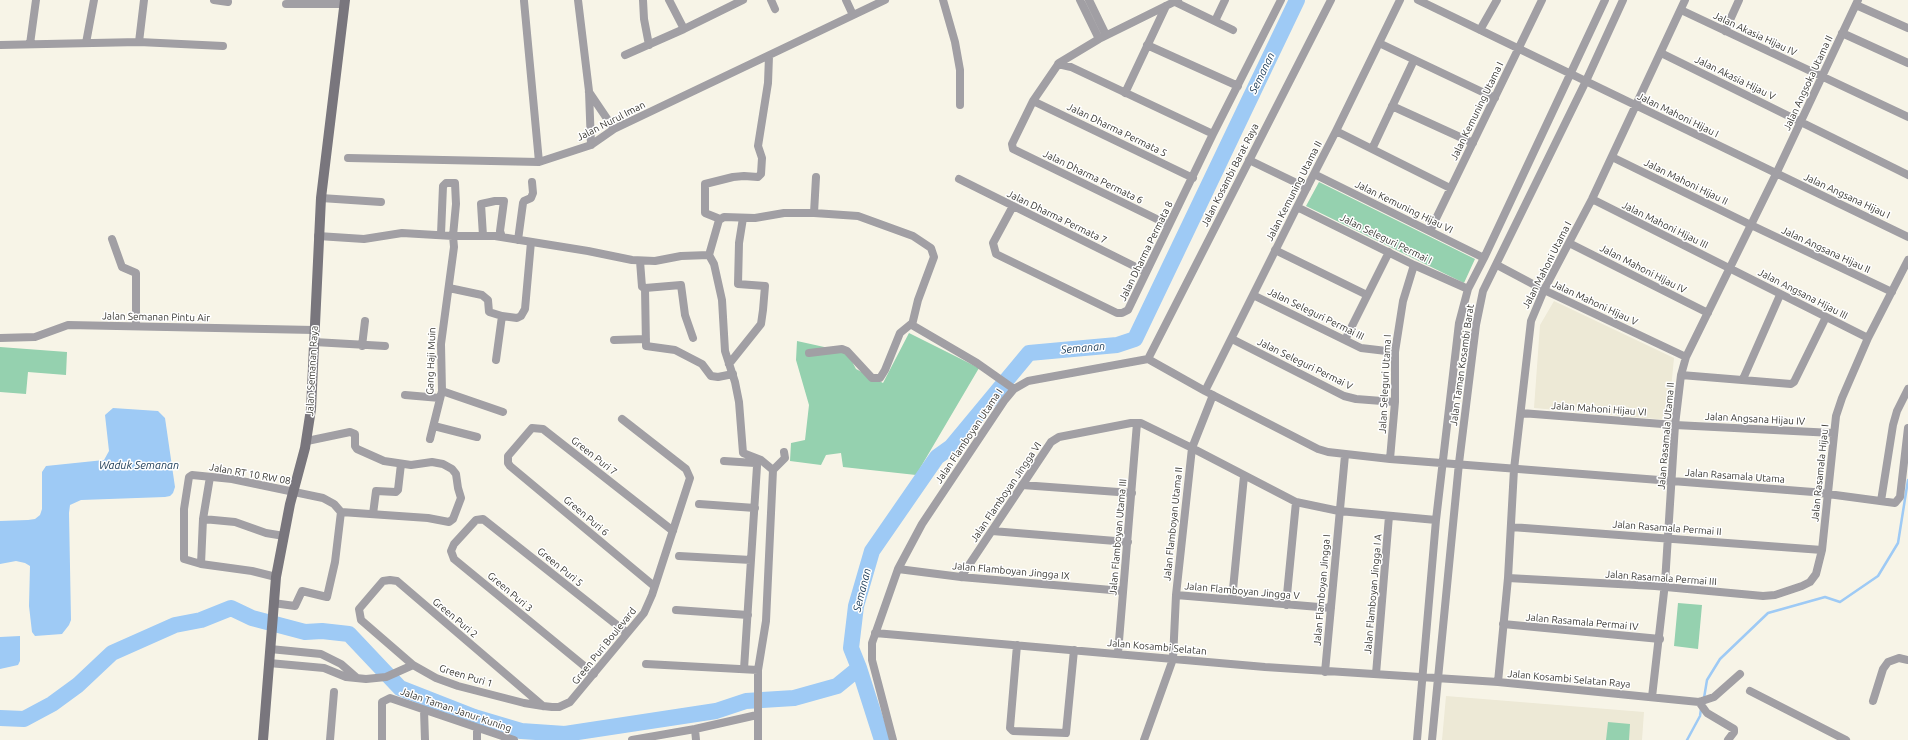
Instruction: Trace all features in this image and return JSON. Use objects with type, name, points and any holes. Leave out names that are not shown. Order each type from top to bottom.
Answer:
[{"type":"street","points":[[30,44],[36,0]]},
{"type":"street","points":[[86,43],[94,0]]},
{"type":"street","points":[[139,42],[144,0]]},
{"type":"street","points":[[214,0],[228,2]]},
{"type":"street","points":[[578,0],[589,91],[591,145]]},
{"type":"street","points":[[643,0],[644,19],[649,45]]},
{"type":"street","points":[[669,0],[684,29]]},
{"type":"street","points":[[625,54],[684,29],[742,0]]},
{"type":"street","points":[[771,0],[775,9]]},
{"type":"street","points":[[846,0],[853,15]]},
{"type":"street","name":"Jalan Nurul Iman","points":[[348,158],[539,162],[591,145],[614,129],[885,0]]},
{"type":"street","points":[[943,0],[955,42],[960,70],[960,105]]},
{"type":"street","points":[[1080,0],[1102,37]]},
{"type":"street","points":[[1089,0],[1102,37]]},
{"type":"street","points":[[1214,21],[1224,0]]},
{"type":"street","name":"Jalan Dharma Permata 8","points":[[1012,206],[993,242],[996,254],[1117,313],[1122,313],[1128,310],[1213,134],[1281,0]]},
{"type":"street","name":"Jalan Kosambi Barat Raya","points":[[1148,359],[1331,0]]},
{"type":"street","name":"Jalan Kemuning Utama II","points":[[1205,391],[1400,0]]},
{"type":"street","name":"Jalan Mahoni Hijau I","points":[[1418,0],[1776,174]]},
{"type":"street","points":[[1480,30],[1497,0]]},
{"type":"street","name":"Jalan Kemuning Utama I","points":[[1430,231],[1542,0]]},
{"type":"street","name":"Jalan Taman Kosambi Barat","points":[[1417,740],[1436,520],[1444,462],[1459,323],[1468,289],[1572,74],[1605,0]]},
{"type":"street","name":"Jalan Taman Kosambi Barat","points":[[1432,740],[1458,463],[1476,325],[1484,291],[1623,0]]},
{"type":"street","name":"Jalan Mahoni Utama I","points":[[1514,469],[1529,329],[1533,312],[1592,199],[1637,106],[1685,0]]},
{"type":"street","points":[[1725,31],[1739,0]]},
{"type":"street","points":[[524,1],[539,162]]},
{"type":"street","points":[[1033,101],[1058,64],[1102,37],[1177,1],[1233,30]]},
{"type":"street","points":[[286,4],[345,2]]},
{"type":"street","name":"Jalan Semanan Raya","points":[[263,740],[276,577],[294,491],[307,441],[311,409],[321,198],[345,2]]},
{"type":"street","points":[[1857,3],[1908,28]]},
{"type":"street","name":"Jalan Angsoka Utama II","points":[[1776,174],[1857,3]]},
{"type":"street","points":[[1125,92],[1166,6]]},
{"type":"street","name":"Jalan Akasia Hijau IV","points":[[1681,10],[1908,117]]},
{"type":"street","points":[[1842,33],[1908,63]]},
{"type":"street","points":[[0,45],[139,42],[223,46]]},
{"type":"street","points":[[1379,43],[1495,98]]},
{"type":"street","points":[[1147,45],[1238,86]]},
{"type":"street","name":"Jalan Akasia Hijau V","points":[[1661,53],[1908,175]]},
{"type":"street","points":[[769,56],[768,82],[758,146],[762,158],[760,174],[758,176],[733,177],[705,184],[705,212],[720,219],[724,217],[764,217],[784,213],[814,213],[858,216],[913,236],[931,248],[934,257],[911,324],[900,333],[885,370],[880,378],[872,378],[847,351],[842,349],[809,353]]},
{"type":"street","points":[[1372,149],[1414,60]]},
{"type":"street","points":[[1058,64],[1071,67],[1213,134]]},
{"type":"street","points":[[589,91],[614,129]]},
{"type":"street","name":"Jalan Dharma Permata 6","points":[[1033,101],[1012,144],[1014,149],[1169,225]]},
{"type":"street","name":"Jalan Dharma Permata 5","points":[[1033,101],[1193,178]]},
{"type":"street","points":[[1392,106],[1473,143]]},
{"type":"street","points":[[1336,131],[1450,188]]},
{"type":"street","name":"Jalan Mahoni Hijau II","points":[[1612,157],[1751,225]]},
{"type":"street","points":[[1249,160],[1307,188]]},
{"type":"street","name":"Jalan Kemuning Hijau VI","points":[[1314,174],[1484,258]]},
{"type":"street","name":"Jalan Rasamala Utama II","points":[[1652,697],[1660,639],[1675,425],[1681,375],[1686,357],[1776,174]]},
{"type":"street","name":"Jalan Angsana Hijau I","points":[[1776,174],[1908,237]]},
{"type":"street","points":[[814,213],[816,177]]},
{"type":"street","name":"Jalan Dharma Permata 7","points":[[959,179],[1146,272]]},
{"type":"street","name":"Gang Haji Muin","points":[[430,438],[441,394],[442,332],[454,247],[453,236],[456,196],[455,183],[451,182],[446,183],[443,186],[441,234]]},
{"type":"street","points":[[518,240],[523,203],[531,198],[533,193],[532,182]]},
{"type":"street","points":[[321,198],[381,202]]},
{"type":"street","name":"Jalan Mahoni Hijau III","points":[[1592,199],[1730,268]]},
{"type":"street","points":[[483,236],[481,204],[499,201],[504,202],[500,231],[502,237]]},
{"type":"street","name":"Jalan Seleguri Permai I","points":[[1297,206],[1414,265],[1468,289]]},
{"type":"street","points":[[730,364],[761,324],[765,286],[738,284],[739,243],[742,218]]},
{"type":"street","points":[[720,219],[709,255],[714,264],[722,300],[725,352],[733,374],[739,402],[743,453],[761,460],[773,470]]},
{"type":"street","name":"Jalan Angsana Hijau II","points":[[1751,225],[1892,292]]},
{"type":"street","points":[[318,236],[364,239],[402,233],[502,237],[640,261],[656,261],[682,256],[709,255]]},
{"type":"street","points":[[112,239],[122,267],[136,272],[136,326]]},
{"type":"street","points":[[449,288],[482,295],[488,300],[489,312],[517,318],[521,316],[525,309],[531,242]]},
{"type":"street","name":"Jalan Mahoni Hijau IV","points":[[1569,243],[1708,313]]},
{"type":"street","points":[[1275,250],[1367,295]]},
{"type":"street","points":[[1345,340],[1389,252]]},
{"type":"street","name":"Jalan Rasamala Hijau I","points":[[1810,582],[1816,574],[1822,550],[1833,433],[1842,398],[1868,338],[1908,260]]},
{"type":"street","points":[[640,261],[642,287],[645,288],[647,346],[675,350],[702,364],[711,376],[718,377],[733,374]]},
{"type":"street","name":"Jalan Seleguri Utama I","points":[[1390,459],[1395,402],[1395,352],[1403,301],[1414,265]]},
{"type":"street","name":"Jalan Mahoni Hijau V","points":[[1497,265],[1544,290],[1686,357]]},
{"type":"street","name":"Jalan Angsana Hijau III","points":[[1730,268],[1868,338]]},
{"type":"street","points":[[645,288],[681,286],[685,315],[693,338]]},
{"type":"street","points":[[1742,379],[1780,294]]},
{"type":"street","name":"Jalan Seleguri Permai III","points":[[1253,295],[1361,348],[1395,352]]},
{"type":"street","points":[[496,360],[502,316]]},
{"type":"street","points":[[1681,375],[1788,384],[1794,382],[1826,317]]},
{"type":"street","points":[[362,346],[364,321]]},
{"type":"street","points":[[911,324],[916,329],[977,363],[1012,388]]},
{"type":"street","name":"Jalan Semanan Pintu Air","points":[[0,338],[35,337],[68,325],[314,330]]},
{"type":"street","points":[[614,340],[646,339]]},
{"type":"street","name":"Jalan Seleguri Permai V","points":[[1232,339],[1344,396],[1356,399],[1395,402]]},
{"type":"street","points":[[314,342],[362,346],[384,346]]},
{"type":"street","points":[[1148,359],[1205,391],[1318,449],[1345,455],[1444,462]]},
{"type":"street","name":"Jalan Flamboyan Utama I","points":[[893,740],[872,660],[872,643],[898,569],[922,524],[1012,388],[1028,381],[1050,376],[1148,359]]},
{"type":"street","points":[[1881,501],[1893,425],[1897,412],[1908,389]]},
{"type":"street","points":[[404,395],[441,394],[504,412]]},
{"type":"street","name":"Jalan Flamboyan Utama II","points":[[1144,740],[1173,659],[1176,595],[1192,448],[1213,395]]},
{"type":"street","name":"Jalan Mahoni Hijau VI","points":[[1521,412],[1675,425]]},
{"type":"street","name":"Green Puri Boulevard","points":[[543,706],[559,707],[570,702],[644,613],[689,482],[689,475],[686,469],[622,419]]},
{"type":"street","points":[[1138,423],[1192,448],[1296,502],[1339,511],[1436,520]]},
{"type":"street","name":"Jalan Flamboyan Jingga VI","points":[[961,578],[1051,442],[1060,437],[1138,423]]},
{"type":"street","name":"Jalan Flamboyan Utama III","points":[[1118,653],[1138,423]]},
{"type":"street","name":"Jalan Angsana Hijau IV","points":[[1675,425],[1833,433]]},
{"type":"street","points":[[434,426],[477,437]]},
{"type":"street","name":"Green Puri 7","points":[[507,460],[508,456],[529,430],[540,427],[673,531]]},
{"type":"street","points":[[1905,480],[1908,428]]},
{"type":"street","points":[[273,604],[295,606],[302,591],[327,597],[335,562],[341,512],[451,521],[462,498],[458,488],[456,474],[452,469],[443,464],[432,462],[426,464],[401,464],[384,462],[358,449],[355,446],[353,432],[307,441]]},
{"type":"street","points":[[758,740],[758,670],[766,621],[773,470],[785,458],[784,452]]},
{"type":"street","name":"Jalan Flamboyan Jingga I","points":[[1325,672],[1345,455]]},
{"type":"street","name":"Green Puri 6","points":[[507,460],[510,466],[654,586]]},
{"type":"street","points":[[724,460],[756,464],[752,560],[744,670]]},
{"type":"street","name":"Jalan Rasamala Utama","points":[[1444,462],[1828,494],[1898,502],[1905,480]]},
{"type":"street","points":[[373,514],[376,491],[396,492],[398,490],[401,464]]},
{"type":"street","points":[[1498,682],[1508,578],[1514,469]]},
{"type":"street","name":"Jalan RT 10 RW 08","points":[[201,564],[187,561],[183,557],[184,509],[189,477],[192,475],[232,479],[323,498],[334,504],[341,512]]},
{"type":"street","points":[[1232,600],[1244,476]]},
{"type":"street","points":[[210,477],[203,518],[201,564],[252,570],[276,577]]},
{"type":"street","points":[[1022,485],[1132,493]]},
{"type":"street","points":[[1286,605],[1296,502]]},
{"type":"street","points":[[699,504],[755,508]]},
{"type":"street","name":"Jalan Flamboyan Jingga I A","points":[[1376,674],[1389,516]]},
{"type":"street","points":[[203,518],[235,522],[266,533],[284,536]]},
{"type":"street","name":"Green Puri 5","points":[[480,519],[487,521],[627,633]]},
{"type":"street","name":"Green Puri 3","points":[[480,519],[474,522],[454,544],[451,552],[454,559],[594,674]]},
{"type":"street","name":"Jalan Rasamala Permai II","points":[[1511,527],[1668,537],[1822,550]]},
{"type":"street","points":[[992,531],[1128,542]]},
{"type":"street","points":[[679,556],[752,560]]},
{"type":"street","name":"Jalan Flamboyan Jingga IX","points":[[898,569],[961,578],[1123,591]]},
{"type":"street","name":"Jalan Rasamala Permai III","points":[[1508,578],[1664,587],[1763,596],[1775,595],[1810,582]]},
{"type":"street","name":"Green Puri 2","points":[[358,613],[361,606],[383,582],[390,580],[397,581],[543,706]]},
{"type":"street","name":"Jalan Flamboyan Jingga V","points":[[1176,595],[1331,608]]},
{"type":"street","points":[[676,610],[748,614]]},
{"type":"street","name":"Green Puri 1","points":[[358,613],[361,620],[413,665],[436,678],[458,686],[543,706]]},
{"type":"street","name":"Jalan Rasamala Permai IV","points":[[1503,624],[1660,639]]},
{"type":"street","name":"Jalan Kosambi Selatan","points":[[876,633],[1325,672],[1423,675],[1437,678]]},
{"type":"street","points":[[1017,645],[1010,728],[1013,731],[1066,733],[1074,650]]},
{"type":"street","points":[[270,649],[311,652],[332,658],[358,678]]},
{"type":"street","points":[[310,666],[311,652]]},
{"type":"street","points":[[1873,700],[1883,669],[1888,662],[1899,658],[1908,660]]},
{"type":"street","points":[[269,663],[324,668],[346,677],[375,679],[386,677],[413,665]]},
{"type":"street","points":[[646,664],[758,670]]},
{"type":"street","points":[[1728,740],[1734,732],[1734,729],[1707,712],[1699,702],[1714,697],[1740,674]]},
{"type":"street","name":"Jalan Kosambi Selatan Raya","points":[[1437,678],[1498,682],[1699,702]]},
{"type":"street","points":[[1750,691],[1846,740]]},
{"type":"street","points":[[330,740],[334,692]]},
{"type":"street","name":"Jalan Taman Janur Kuning","points":[[382,740],[382,706],[385,700],[395,699],[514,740]]},
{"type":"street","points":[[424,710],[425,740]]},
{"type":"street","points":[[638,740],[696,729],[757,712]]},
{"type":"street","points":[[477,728],[477,740]]},
{"type":"street","points":[[696,729],[696,740]]},
{"type":"shaded area","points":[[1554,301],[1674,358],[1668,420],[1534,408],[1540,325]]},
{"type":"shaded area","points":[[1446,696],[1644,712],[1642,740],[1442,740]]},
{"type":"green space","points":[[1319,182],[1475,259],[1464,283],[1306,206]]},
{"type":"green space","points":[[909,333],[979,368],[916,475],[843,467],[841,453],[826,455],[821,465],[790,461],[791,443],[805,440],[809,405],[796,360],[797,341],[847,352],[856,369],[883,383]]},
{"type":"green space","points":[[0,347],[67,352],[66,375],[28,372],[26,394],[0,392]]},
{"type":"green space","points":[[1678,603],[1702,605],[1698,649],[1674,646]]},
{"type":"green space","points":[[1608,722],[1630,724],[1629,740],[1606,740]]},
{"type":"water","name":"Waduk Semanan","points":[[113,408],[158,411],[165,418],[175,487],[173,493],[170,496],[165,497],[81,500],[70,505],[71,620],[62,634],[35,636],[32,632],[29,606],[30,566],[16,561],[0,564],[0,521],[35,519],[40,515],[42,509],[42,472],[46,466],[104,460],[109,451],[105,415]]},
{"type":"water","points":[[20,636],[20,661],[18,665],[0,669],[0,637]]},
{"type":"waterway","name":"Semanan","points":[[859,668],[851,648],[856,606],[872,551],[937,457],[951,447],[1029,353],[1117,345],[1135,339],[1297,0]]},
{"type":"waterway","points":[[1704,698],[1707,680],[1720,659],[1768,613],[1825,597],[1840,602],[1878,576],[1898,543],[1908,480]]},
{"type":"waterway","points":[[0,718],[24,719],[52,704],[78,685],[112,653],[175,625],[201,620],[231,608],[252,618],[305,632],[322,631],[349,634],[400,688],[474,717],[521,731],[565,734],[716,711],[746,701],[794,698],[837,686],[859,668],[882,740]]},
{"type":"waterway","points":[[1687,740],[1700,716],[1701,709]]}]
